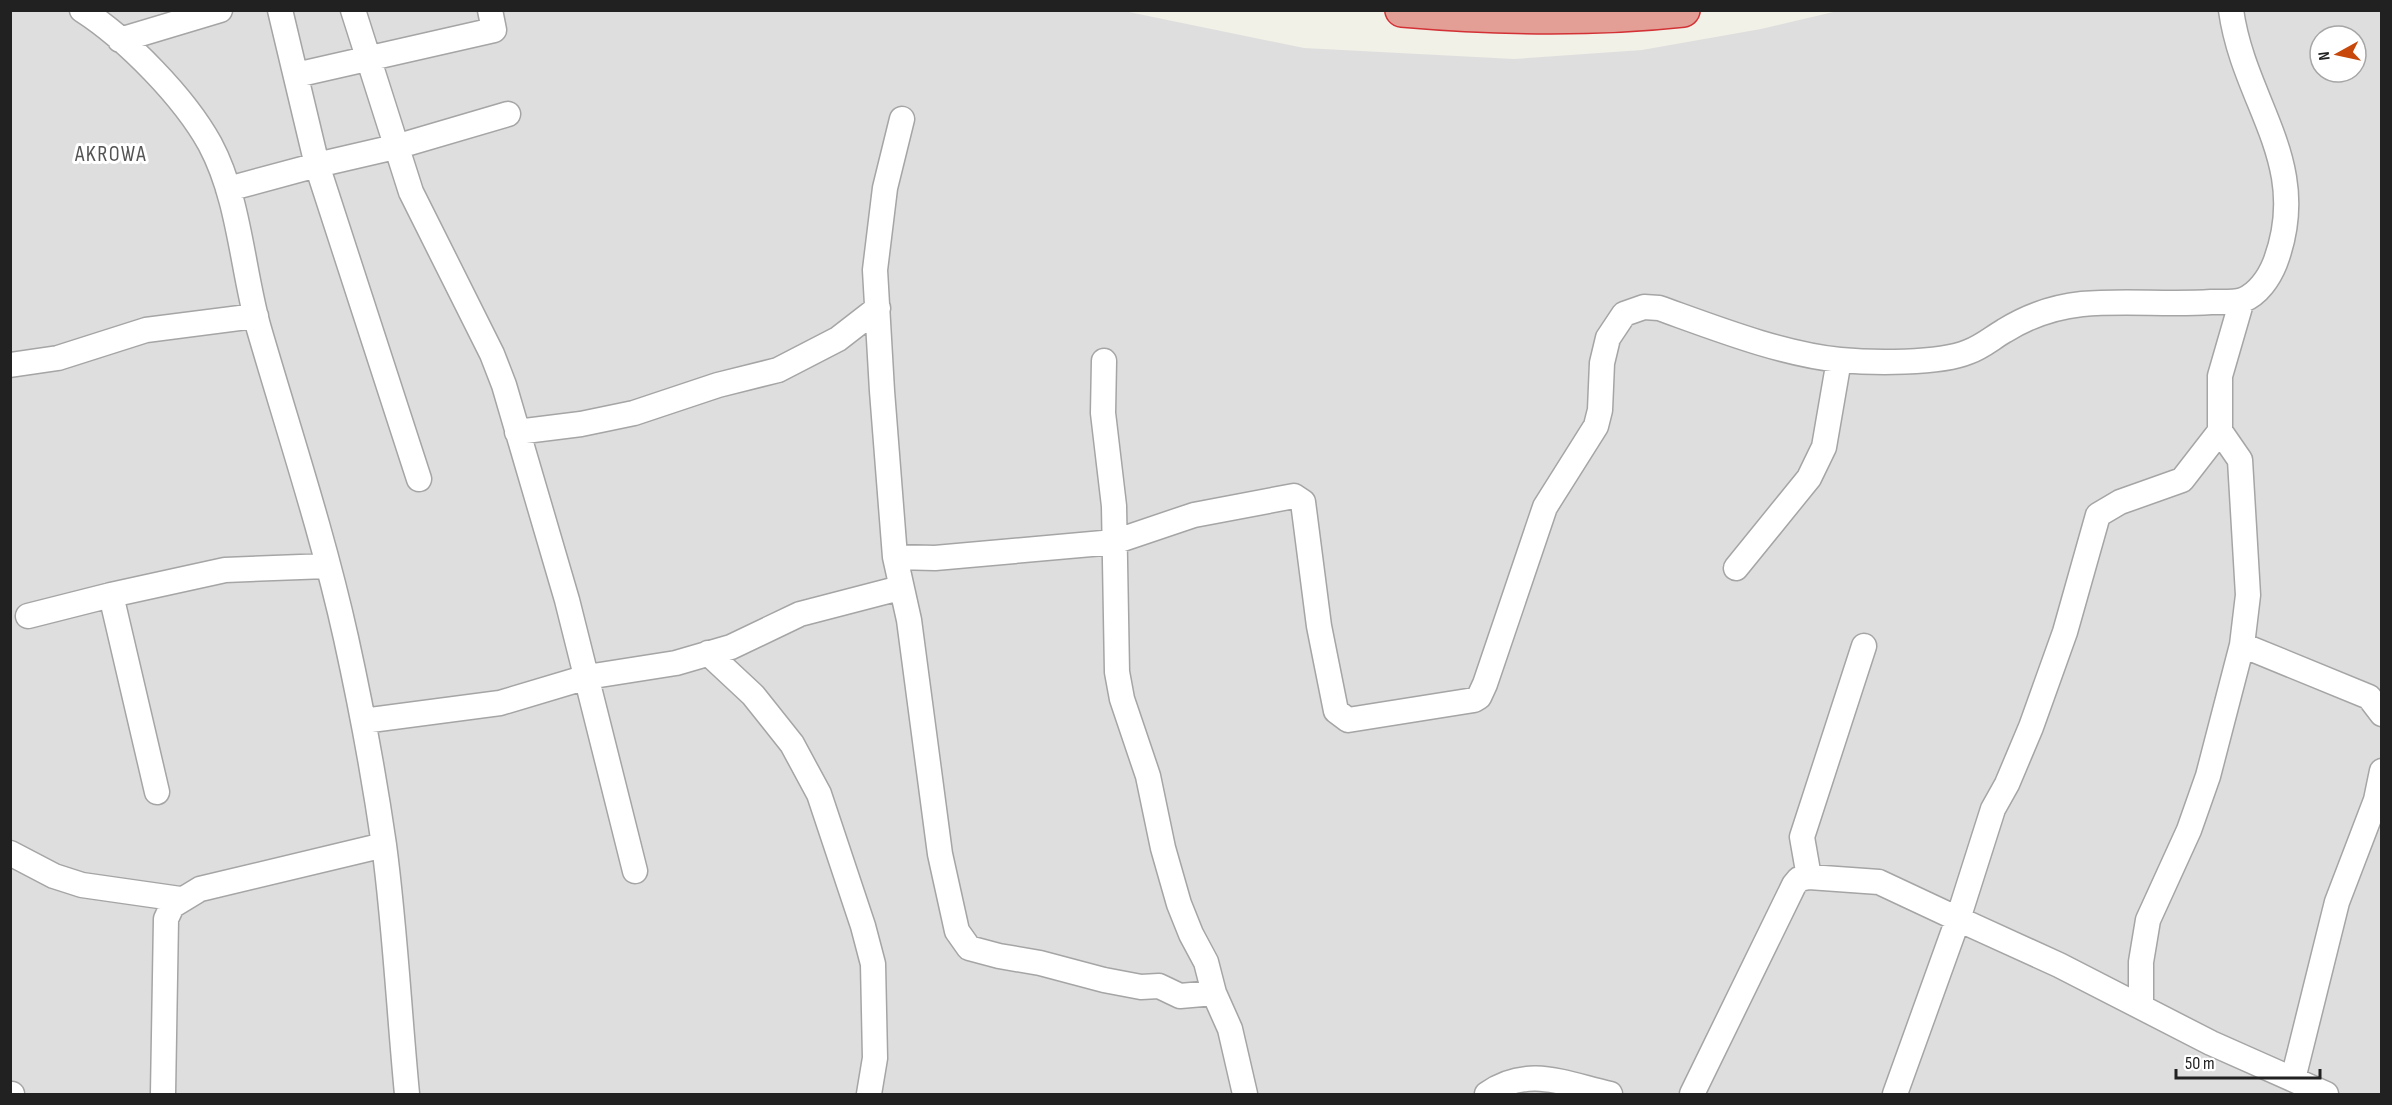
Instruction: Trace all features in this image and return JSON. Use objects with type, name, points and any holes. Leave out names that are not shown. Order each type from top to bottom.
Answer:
[{"type":"highway","points":[[1402,10],[1483,16],[1580,17],[1683,10]]},
{"type":"street","points":[[82,10],[120,40],[171,89],[194,118],[211,146],[228,189],[256,316],[327,566],[345,635],[363,721],[384,845],[407,1095]]},
{"type":"street","points":[[120,40],[220,10]]},
{"type":"street","points":[[280,10],[316,165],[419,479]]},
{"type":"street","points":[[353,10],[366,58],[399,146],[411,192],[492,354],[504,385],[587,677],[635,871]]},
{"type":"street","points":[[296,75],[494,30],[490,10]]},
{"type":"street","points":[[895,557],[935,558],[1114,542],[1194,514],[1294,496],[1303,502],[1319,626],[1336,711],[1348,720],[1474,700],[1479,697],[1485,684],[1545,507],[1596,426],[1600,410],[1602,363],[1608,338],[1624,314],[1644,307],[1659,308],[1749,340],[1839,360],[1901,362],[1966,353],[2022,320],[2048,310],[2082,304],[2170,305],[2242,300],[2255,293],[2266,280],[2275,263],[2283,235],[2287,187],[2277,146],[2238,47],[2231,10]]},
{"type":"street","points":[[228,189],[316,165],[399,146],[508,114]]},
{"type":"street","points":[[902,119],[885,188],[875,270],[895,557],[900,588],[909,620],[950,906],[957,931],[969,948],[1104,980],[1141,987],[1159,986],[1180,996],[1214,993]]},
{"type":"street","points":[[2141,1007],[2141,962],[2148,920],[2189,830],[2208,776],[2242,645],[2248,595],[2240,460],[2220,431],[2220,376],[2242,300]]},
{"type":"street","points":[[517,432],[581,424],[634,413],[684,399],[718,385],[778,370],[837,339],[878,308]]},
{"type":"street","points":[[10,365],[58,358],[146,330],[256,316]]},
{"type":"street","points":[[1736,568],[1809,478],[1824,447],[1839,360]]},
{"type":"street","points":[[1104,361],[1103,413],[1112,477],[1117,672],[1122,699],[1148,776],[1163,848],[1179,904],[1206,962],[1214,993],[1230,1029],[1245,1095]]},
{"type":"street","points":[[1895,1095],[1958,919],[1993,809],[2007,784],[2031,727],[2065,632],[2098,515],[2120,502],[2182,480],[2220,431]]},
{"type":"street","points":[[28,616],[225,570],[327,566]]},
{"type":"street","points":[[363,721],[500,703],[587,677],[676,663],[731,647],[800,615],[900,588]]},
{"type":"street","points":[[111,595],[157,792]]},
{"type":"street","points":[[2242,645],[2369,698],[2382,714]]},
{"type":"street","points":[[1809,877],[1802,837],[1864,646]]},
{"type":"street","points":[[708,653],[753,695],[792,744],[819,794],[863,926],[873,964],[875,1058],[869,1095]]},
{"type":"street","points":[[2293,1079],[2337,902],[2376,800],[2382,771]]},
{"type":"street","points":[[163,1095],[166,919],[172,906],[180,899],[200,889],[384,845]]},
{"type":"street","points":[[10,853],[54,876],[82,885],[180,899]]},
{"type":"street","points":[[1693,1094],[1794,885],[1799,879],[1809,877],[1878,882],[2059,965],[2211,1043],[2326,1095]]},
{"type":"street","points":[[1487,1095],[1513,1080],[1528,1077],[1610,1095]]},
{"type":"shaded area","points":[[1119,10],[1304,48],[1514,59],[1642,50],[1761,29],[1842,10],[2381,11],[2381,1094],[11,1094],[10,11]]},
{"type":"district","name":"AKROWA","points":[[111,154]]}]
